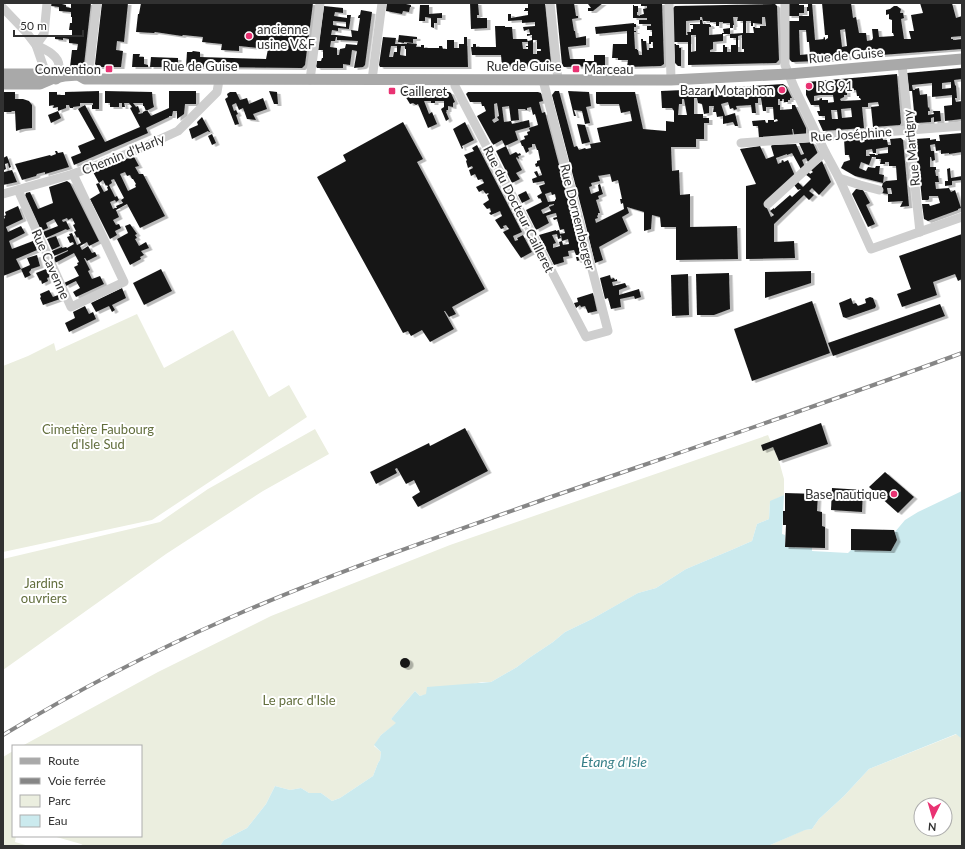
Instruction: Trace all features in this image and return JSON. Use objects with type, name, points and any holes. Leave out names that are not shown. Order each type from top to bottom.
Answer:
[{"type":"main road","name":"Rue de Guise","points":[[3,84],[40,84],[54,78],[78,75],[86,79],[671,80],[789,74],[962,59]]},
{"type":"main road","name":"Rue de Guise","points":[[3,74],[39,74],[54,78]]},
{"type":"street","points":[[36,45],[44,34],[46,3]]},
{"type":"street","points":[[86,79],[97,3]]},
{"type":"street","points":[[310,80],[320,3]]},
{"type":"street","points":[[372,80],[382,3]]},
{"type":"street","points":[[550,3],[558,80]]},
{"type":"street","points":[[671,80],[669,3],[672,3]]},
{"type":"street","points":[[785,3],[786,65],[789,74],[794,88],[839,178],[871,249],[962,217]]},
{"type":"street","points":[[3,8],[36,45],[44,68],[54,78],[59,68],[59,64],[55,56],[36,45]]},
{"type":"street","name":"Rue Martigny","points":[[902,65],[920,232]]},
{"type":"street","name":"Chemin d'Harly","points":[[3,194],[72,174],[132,152],[178,131],[217,92],[219,80]]},
{"type":"street","name":"Rue du Docteur Cailleret","points":[[455,80],[455,86],[586,337]]},
{"type":"street","name":"Rue Dornemberger","points":[[543,80],[608,331],[586,337]]},
{"type":"street","name":"Rue Joséphine","points":[[741,143],[962,126]]},
{"type":"street","points":[[768,204],[825,152]]},
{"type":"street","name":"Rue Cavenne","points":[[18,190],[71,307],[124,282],[72,174]]},
{"type":"street","points":[[839,178],[879,190]]},
{"type":"green space","name":"Cimetière Faubourg d'Isle Sud","points":[[137,314],[164,368],[233,330],[269,397],[289,385],[307,417],[152,520],[3,552],[3,366],[54,343],[56,351]]},
{"type":"green space","name":"Jardins ouvriers","points":[[315,429],[329,454],[263,491],[166,554],[3,670],[3,559],[160,522],[208,489]]},
{"type":"green space","name":"Le parc d'Isle","points":[[768,435],[779,461],[784,479],[784,495],[770,502],[769,519],[757,524],[752,541],[686,569],[656,588],[638,593],[592,619],[565,632],[517,667],[491,682],[482,682],[420,696],[415,691],[391,719],[397,723],[381,735],[374,746],[381,752],[380,760],[373,776],[340,798],[332,801],[321,793],[309,793],[301,788],[290,790],[275,786],[266,804],[247,828],[224,840],[220,846],[84,846],[56,837],[142,837],[142,745],[24,745],[158,672],[271,616],[450,545]]},
{"type":"green space","points":[[957,734],[962,739],[962,846],[768,846],[804,830],[812,829],[819,819],[844,796],[869,769]]},
{"type":"green space","points":[[12,752],[12,837],[16,837],[15,842],[29,846],[3,846],[3,757]]},
{"type":"water","name":"Étang d'Isle","points":[[962,491],[962,739],[956,734],[869,769],[844,796],[819,819],[812,829],[805,830],[768,846],[220,846],[224,840],[247,828],[266,804],[275,786],[290,790],[301,788],[309,793],[321,793],[332,801],[340,798],[373,776],[380,760],[381,752],[374,745],[381,735],[396,723],[391,719],[415,691],[420,696],[426,694],[427,687],[491,682],[517,667],[565,632],[592,619],[638,593],[656,588],[686,569],[752,541],[757,524],[769,519],[770,501],[784,495],[782,534],[785,535],[785,547],[812,548],[812,551],[848,553],[851,550],[891,551],[897,540],[894,533],[905,520],[918,512]]},
{"type":"building","points":[[51,3],[62,3],[66,5],[66,7],[71,8],[71,3],[91,3],[84,65],[82,67],[70,67],[72,50],[77,50],[78,44],[69,43],[69,39],[55,39],[55,35],[72,35],[72,30],[69,30],[70,23],[72,23],[71,12],[59,11],[59,7],[51,6]]},
{"type":"building","points":[[102,3],[128,3],[124,42],[117,41],[116,50],[123,51],[121,67],[97,67],[95,64]]},
{"type":"building","name":"ancienne usine V&F","points":[[141,3],[313,3],[305,65],[302,68],[186,67],[187,52],[200,52],[200,57],[266,59],[268,49],[239,46],[239,51],[221,50],[222,44],[202,42],[203,37],[155,32],[136,32]]},
{"type":"building","points":[[387,3],[406,3],[411,5],[411,7],[409,12],[403,11],[402,14],[386,11]]},
{"type":"building","points":[[470,3],[478,3],[479,15],[477,15],[477,18],[487,18],[487,28],[471,29]]},
{"type":"building","points":[[528,3],[545,3],[551,65],[502,67],[501,55],[472,55],[471,47],[473,47],[473,44],[476,44],[476,47],[496,47],[495,26],[512,27],[513,39],[527,39],[528,42],[532,40],[532,35],[527,36],[527,34],[530,34],[529,29],[524,31],[523,27],[535,26],[535,22],[522,23],[522,20],[508,21],[508,14],[511,14],[511,18],[528,15],[528,11],[524,10],[525,8],[528,8]],"holes":[[[533,40],[537,40],[537,49],[541,49],[541,51],[537,51],[537,54],[533,54]],[[522,42],[528,42],[528,46],[526,46],[528,49],[523,49]]]},
{"type":"building","points":[[556,3],[574,3],[576,16],[578,16],[578,18],[572,19],[576,38],[586,36],[586,45],[568,47],[570,59],[585,59],[585,61],[594,61],[594,55],[605,55],[605,66],[564,67],[562,65]]},
{"type":"building","points":[[603,3],[593,11],[588,11],[588,8],[591,8],[588,4]]},
{"type":"building","points":[[643,3],[662,3],[664,64],[661,66],[627,67],[628,60],[618,60],[618,58],[612,58],[613,44],[627,44],[627,31],[596,34],[595,27],[636,24],[636,27],[634,27],[634,31],[636,31],[634,32],[635,49],[638,50],[639,55],[642,55],[641,39],[646,41],[647,50],[649,50],[649,48],[653,48],[653,42],[649,44],[649,36],[652,36],[652,30],[647,30],[647,26],[651,26],[651,24],[639,24],[639,20],[647,20],[647,18],[633,18],[633,5],[638,6],[637,15],[640,16],[644,14],[643,9],[647,8],[647,6],[641,6]]},
{"type":"building","points":[[788,3],[799,3],[799,5],[804,5],[804,13],[799,13],[799,16],[788,16]]},
{"type":"building","points":[[808,3],[812,3],[815,40],[824,39],[823,38],[825,37],[825,40],[828,38],[828,35],[825,35],[822,3],[851,3],[853,18],[856,17],[859,33],[866,33],[867,41],[872,40],[873,38],[872,29],[878,29],[879,37],[894,36],[892,33],[892,20],[889,19],[889,14],[886,15],[886,10],[894,6],[901,9],[900,13],[903,13],[904,18],[901,19],[904,39],[911,39],[909,31],[914,31],[911,15],[923,13],[920,3],[952,3],[956,18],[962,16],[962,36],[951,37],[951,39],[962,39],[962,49],[881,55],[881,51],[848,54],[848,58],[792,62],[789,59],[788,21],[799,21],[799,16],[809,16],[809,11],[807,11]],"holes":[[[845,29],[847,46],[842,47],[840,30]],[[799,30],[806,30],[810,54],[800,55]]]},
{"type":"building","points":[[775,4],[777,6],[779,60],[776,63],[688,65],[688,42],[674,42],[673,8],[675,6]],"holes":[[[700,17],[702,17],[703,21],[716,22],[716,26],[719,26],[719,22],[730,23],[730,28],[723,29],[724,33],[722,34],[709,35],[709,27],[711,27],[711,25],[703,24]],[[733,17],[738,17],[737,21],[743,21],[743,33],[730,34],[730,28],[733,28]],[[762,17],[765,17],[766,26],[760,26],[760,28],[753,27],[754,33],[746,33],[746,21],[751,21],[751,26],[753,26],[753,23],[762,24]],[[700,20],[700,24],[690,24],[693,25],[693,29],[691,29],[691,32],[687,32],[688,35],[686,35],[686,21]],[[723,34],[730,34],[730,38],[736,38],[736,45],[731,45],[731,52],[727,52],[727,47],[725,47],[725,45],[723,45],[723,52],[710,52],[710,50],[713,49],[713,42],[723,41]],[[691,35],[696,35],[696,51],[691,52]],[[742,35],[742,49],[744,49],[744,52],[738,52],[738,36]]]},
{"type":"building","points":[[420,5],[429,5],[429,14],[442,13],[442,18],[437,18],[437,23],[434,23],[434,28],[431,27],[431,18],[425,17],[425,21],[419,21]]},
{"type":"building","points":[[324,6],[343,8],[343,13],[335,12],[334,16],[347,18],[347,15],[351,15],[349,29],[338,28],[338,31],[332,30],[331,35],[352,37],[351,30],[358,31],[360,18],[358,17],[361,10],[372,12],[365,65],[363,67],[354,68],[357,51],[352,50],[350,65],[343,64],[343,68],[317,68],[317,61],[321,61],[323,58],[323,50],[318,50]],"holes":[[[333,21],[346,22],[346,27],[333,25]],[[336,37],[337,40],[358,41],[357,45],[346,44],[345,48],[340,49],[339,55],[337,55],[337,48],[330,47],[331,41],[335,41]]]},
{"type":"building","points":[[399,35],[417,37],[417,39],[413,39],[413,43],[398,42]]},
{"type":"building","points":[[383,37],[396,38],[395,44],[417,44],[416,47],[421,47],[421,45],[424,45],[424,48],[439,48],[439,46],[442,46],[443,49],[447,49],[447,40],[454,40],[454,48],[459,48],[459,44],[464,44],[464,37],[467,37],[468,67],[380,67]],"holes":[[[391,46],[397,46],[397,52],[394,52],[393,57],[389,57]],[[401,46],[405,46],[406,56],[400,55]]]},
{"type":"building","points":[[674,44],[679,45],[679,48],[681,48],[681,66],[678,66],[675,63]]},
{"type":"building","points":[[133,54],[140,54],[139,57],[144,57],[144,64],[148,65],[148,67],[132,67]]},
{"type":"building","points":[[151,57],[178,58],[178,67],[150,67]]},
{"type":"building","points":[[962,68],[962,79],[954,80],[956,86],[956,102],[962,101],[962,119],[945,121],[944,106],[952,105],[952,95],[932,97],[932,83],[912,85],[913,90],[919,88],[920,95],[927,94],[928,108],[929,107],[930,111],[928,111],[928,115],[934,114],[933,111],[940,111],[941,121],[934,122],[934,117],[931,118],[931,122],[915,122],[912,91],[909,91],[907,73]],"holes":[[[951,82],[951,88],[942,89],[942,83]]]},
{"type":"building","points":[[897,74],[901,123],[900,125],[873,127],[871,107],[879,106],[878,102],[868,103],[868,107],[862,107],[864,128],[823,131],[818,120],[825,120],[825,116],[819,116],[817,111],[820,111],[819,105],[811,105],[806,95],[807,82]],"holes":[[[856,90],[857,96],[859,96],[861,100],[841,101],[840,99],[844,97],[844,95],[847,95],[847,91]],[[833,95],[834,102],[828,103],[828,100],[822,100],[822,98],[814,101],[814,96]],[[851,108],[852,117],[842,118],[841,109]],[[831,110],[837,110],[838,119],[832,119]]]},
{"type":"building","points":[[783,84],[786,86],[792,98],[788,100],[788,102],[784,102],[784,99],[780,101],[780,99],[778,99],[780,110],[792,109],[792,105],[795,105],[806,128],[806,134],[794,135],[792,129],[793,135],[759,138],[758,126],[753,126],[752,121],[765,120],[766,123],[768,123],[768,120],[774,120],[773,107],[766,107],[766,111],[763,111],[761,98],[758,98],[758,103],[755,103],[756,113],[752,113],[751,105],[736,106],[737,109],[734,110],[733,108],[730,109],[728,102],[721,104],[725,116],[735,113],[738,126],[735,126],[733,122],[723,124],[723,116],[717,117],[716,112],[713,112],[714,106],[709,106],[709,113],[704,114],[702,104],[698,103],[697,98],[694,98],[694,114],[703,114],[703,118],[709,118],[709,123],[704,123],[704,139],[696,139],[696,147],[671,147],[672,171],[679,170],[680,195],[690,194],[690,227],[737,226],[738,259],[676,260],[676,227],[661,227],[660,217],[652,215],[651,229],[644,231],[644,212],[627,207],[629,213],[622,217],[628,231],[599,247],[603,260],[595,263],[552,95],[555,91],[559,91],[574,147],[577,146],[579,150],[591,148],[590,144],[601,142],[597,128],[632,121],[630,111],[621,113],[619,104],[597,104],[596,92],[635,92],[643,129],[666,131],[666,121],[674,122],[674,111],[672,108],[662,108],[661,91]],"holes":[[[682,99],[684,99],[687,115],[678,115],[679,104],[682,104]],[[610,174],[612,182],[618,180],[622,199],[620,199],[621,204],[623,203],[624,209],[596,223],[595,219],[598,218],[598,213],[600,213],[596,200],[599,199],[598,196],[603,194],[600,184],[598,185],[599,191],[591,194],[589,187],[592,186],[591,183],[600,181],[598,176]]]},
{"type":"building","points":[[99,91],[99,109],[92,109],[93,103],[80,103],[80,106],[73,108],[66,105],[66,108],[58,111],[58,107],[53,108],[54,105],[49,106],[49,92],[57,92],[57,95],[65,95],[65,92]]},
{"type":"building","points":[[105,91],[152,92],[154,107],[147,110],[151,116],[169,108],[169,91],[196,91],[196,104],[185,104],[184,114],[177,119],[177,111],[173,111],[172,116],[169,116],[146,128],[148,133],[74,165],[71,157],[81,153],[78,146],[95,139],[78,109],[85,105],[105,142],[140,127],[129,103],[124,103],[125,107],[122,107],[122,103],[119,103],[119,107],[110,107],[110,103],[105,103]],"holes":[[[133,103],[143,103],[146,111],[139,114],[138,113],[140,112],[138,106],[136,107]]]},
{"type":"building","points":[[269,91],[277,92],[278,104],[274,104]]},
{"type":"building","points":[[402,91],[451,93],[455,102],[453,103],[453,107],[448,106],[448,110],[446,110],[449,119],[446,121],[441,109],[444,107],[444,101],[435,101],[435,103],[431,103],[431,101],[424,101],[429,114],[432,112],[437,124],[428,128],[418,104],[410,104]]},
{"type":"building","points":[[568,91],[589,92],[591,106],[586,107],[590,123],[585,124],[582,111],[574,110],[576,116],[574,116]]},
{"type":"building","points":[[3,92],[15,92],[15,99],[29,101],[32,105],[32,128],[16,131],[15,111],[3,112]]},
{"type":"building","points":[[230,92],[236,92],[240,100],[247,98],[249,104],[263,98],[267,109],[253,114],[256,120],[247,119],[243,108],[239,110],[236,103],[232,105],[234,111],[236,110],[238,114],[236,115],[239,124],[235,125],[225,99],[228,97],[227,94]]},
{"type":"building","points":[[468,92],[541,93],[543,101],[539,102],[542,113],[545,112],[584,259],[577,261],[576,257],[579,257],[579,255],[576,255],[574,250],[568,251],[569,256],[563,257],[564,262],[554,265],[539,235],[556,230],[559,230],[560,234],[565,233],[564,229],[560,230],[557,219],[554,220],[553,218],[557,217],[556,213],[546,216],[549,223],[536,230],[526,210],[542,202],[537,196],[542,193],[539,186],[545,184],[544,181],[533,183],[532,179],[537,177],[534,172],[537,171],[539,176],[542,175],[539,166],[536,167],[535,164],[540,160],[535,144],[532,144],[532,147],[528,148],[529,151],[526,153],[520,141],[525,139],[524,136],[528,135],[527,132],[530,131],[529,128],[538,125],[531,107],[527,108],[527,110],[518,109],[519,120],[511,121],[512,124],[529,120],[530,127],[515,131],[518,140],[505,146],[502,140],[493,145],[477,116],[486,111],[484,106],[482,106],[481,102],[470,102],[466,94]],"holes":[[[497,103],[499,116],[497,117],[499,120],[494,123],[492,120],[495,118],[494,104]],[[509,106],[511,121],[504,122],[502,107]],[[551,192],[552,195],[555,194],[555,201],[548,202],[545,194]],[[554,204],[549,207],[551,211],[543,214],[541,210]],[[557,234],[558,239],[561,238],[561,235],[562,241],[559,242],[560,246],[553,248],[553,244],[556,243],[552,235]],[[568,239],[569,244],[563,245],[562,241]]]},
{"type":"building","points":[[58,111],[61,118],[51,123],[48,115]]},
{"type":"building","points":[[202,117],[210,132],[208,131],[192,139],[189,129],[198,125],[197,122]]},
{"type":"building","points":[[403,122],[423,159],[417,162],[485,289],[452,307],[456,314],[449,317],[444,311],[454,329],[430,342],[422,330],[411,336],[408,331],[403,333],[317,177],[346,161],[343,155]]},
{"type":"building","points":[[465,122],[474,140],[462,146],[462,149],[453,129]]},
{"type":"building","points":[[577,124],[585,125],[590,142],[582,144]]},
{"type":"building","points":[[962,133],[962,152],[941,154],[941,150],[936,151],[935,144],[930,145],[931,151],[934,151],[935,160],[932,161],[930,157],[930,167],[936,167],[936,176],[938,176],[939,182],[935,182],[936,189],[949,188],[951,192],[955,190],[961,208],[928,221],[924,219],[922,204],[929,204],[930,206],[940,203],[938,196],[929,196],[928,200],[922,200],[919,171],[917,172],[915,159],[918,159],[916,139],[930,138],[930,140],[936,139],[936,141],[940,141],[939,135]]},
{"type":"building","points":[[212,134],[216,143],[212,145],[208,136]]},
{"type":"building","points":[[883,136],[883,140],[887,140],[888,145],[891,145],[890,139],[901,138],[903,140],[909,206],[900,207],[903,201],[888,202],[888,194],[880,193],[883,183],[855,176],[841,168],[844,162],[850,160],[849,155],[845,155],[844,139]],"holes":[[[888,147],[888,153],[878,155],[869,154],[870,156],[866,156],[866,150],[872,149],[873,153],[876,153],[876,149]],[[872,157],[876,157],[876,159],[881,159],[880,164],[889,162],[889,166],[896,166],[897,180],[886,181],[883,183],[884,175],[879,174],[880,166],[876,166],[875,168],[868,167],[866,171],[859,168],[861,162],[869,165]],[[887,188],[891,188],[892,194],[888,194]]]},
{"type":"building","points":[[799,143],[813,143],[818,154],[809,164],[806,158],[802,160],[805,167],[802,171],[792,153],[776,158],[778,164],[783,160],[784,162],[788,160],[795,176],[765,204],[771,217],[774,215],[770,211],[790,195],[792,197],[801,189],[798,190],[794,185],[797,181],[803,187],[811,179],[805,174],[808,171],[810,174],[813,172],[810,169],[822,161],[831,182],[819,195],[812,188],[809,191],[814,195],[809,200],[804,195],[774,224],[774,242],[794,241],[795,258],[746,259],[746,186],[756,184],[740,149],[760,146],[766,159],[774,156],[772,145],[796,144],[801,155],[804,154]]},
{"type":"building","points":[[477,145],[522,232],[513,236],[515,241],[523,235],[532,252],[521,258],[503,232],[509,229],[506,225],[501,229],[495,220],[502,216],[500,211],[491,215],[489,213],[491,212],[490,208],[487,209],[483,204],[489,200],[487,195],[489,194],[486,194],[483,190],[479,192],[476,187],[484,183],[482,179],[478,180],[475,174],[471,176],[469,170],[473,168],[472,166],[468,168],[467,160],[464,155],[474,151],[472,148]]},
{"type":"building","points":[[506,146],[510,155],[516,152],[518,154],[520,153],[521,155],[518,156],[518,159],[517,157],[516,158],[522,170],[516,173],[520,179],[512,183],[496,151]]},
{"type":"building","points":[[55,151],[58,153],[63,152],[69,167],[45,174],[45,172],[37,174],[36,176],[22,180],[15,164],[51,156],[56,154]]},
{"type":"building","points":[[133,155],[139,166],[135,167],[139,174],[143,174],[165,216],[140,228],[127,204],[116,210],[115,208],[119,217],[113,220],[116,225],[119,224],[121,228],[115,231],[117,235],[110,239],[90,199],[100,193],[96,184],[99,183],[93,172]],"holes":[[[125,172],[127,176],[130,175],[136,184],[136,187],[128,191],[120,174]],[[114,179],[124,198],[121,200],[123,203],[116,206],[117,208],[113,209],[110,202],[115,200],[116,202],[119,200],[117,196],[115,197],[109,185],[112,183],[111,180]],[[103,180],[108,187],[108,190],[104,192],[99,183]]]},
{"type":"building","points":[[7,156],[11,167],[9,168],[8,163],[5,164],[6,169],[4,170],[3,158]]},
{"type":"building","points":[[950,168],[951,178],[962,176],[962,180],[952,181],[952,185],[945,186],[945,181],[948,181],[947,169]]},
{"type":"building","points":[[3,169],[4,172],[12,170],[17,182],[3,185]]},
{"type":"building","points":[[67,181],[70,183],[99,241],[89,246],[87,242],[80,246],[82,250],[88,246],[92,253],[95,252],[97,256],[87,261],[84,258],[90,270],[88,271],[92,279],[100,276],[104,284],[76,297],[73,292],[80,288],[76,281],[66,286],[64,283],[79,276],[74,267],[78,265],[77,263],[79,262],[74,253],[55,263],[53,258],[68,250],[54,256],[52,251],[62,247],[67,248],[74,244],[73,242],[70,243],[67,237],[72,233],[77,245],[81,243],[74,232],[76,231],[73,225],[75,224],[72,218],[62,220],[63,222],[66,221],[70,229],[66,229],[46,238],[43,232],[58,226],[54,219],[46,223],[48,228],[41,231],[25,196],[26,193],[30,192],[38,209],[53,203],[49,187]]},
{"type":"building","points":[[856,189],[863,190],[870,203],[866,205],[875,224],[868,227],[852,194]]},
{"type":"building","points":[[526,191],[530,199],[522,203],[518,195]]},
{"type":"building","points":[[18,206],[23,219],[6,227],[8,232],[21,226],[25,233],[9,241],[12,249],[33,241],[37,250],[16,259],[21,269],[3,276],[3,219],[6,215],[5,212]]},
{"type":"building","points":[[130,224],[137,234],[135,235],[137,238],[135,239],[139,246],[146,242],[149,248],[141,251],[144,255],[140,257],[141,259],[130,265],[117,239],[128,233],[125,226]]},
{"type":"building","points":[[962,234],[962,279],[958,281],[955,274],[933,282],[937,295],[902,307],[897,294],[911,289],[899,256]]},
{"type":"building","points":[[56,236],[60,246],[52,250],[47,239]]},
{"type":"building","points":[[37,255],[40,266],[31,269],[29,272],[31,275],[25,278],[21,269],[30,265],[27,258]]},
{"type":"building","points":[[46,269],[50,277],[47,278],[48,281],[42,284],[36,273]]},
{"type":"building","points":[[161,269],[172,291],[144,305],[133,283]]},
{"type":"building","points":[[811,271],[811,283],[765,298],[765,272]]},
{"type":"building","points":[[729,273],[730,309],[714,315],[697,315],[696,274]]},
{"type":"building","points":[[688,274],[689,315],[672,316],[671,275]]},
{"type":"building","points":[[610,275],[611,279],[617,279],[617,281],[612,282],[613,286],[625,283],[627,287],[619,290],[619,295],[639,289],[641,297],[635,299],[634,296],[620,299],[621,307],[611,309],[608,298],[605,299],[600,278]]},
{"type":"building","points":[[122,288],[126,298],[112,305],[115,310],[112,312],[109,306],[96,312],[91,303]]},
{"type":"building","points":[[49,290],[53,297],[58,295],[60,299],[43,305],[40,294]]},
{"type":"building","points":[[593,293],[597,311],[588,313],[585,306],[581,307],[580,305],[576,308],[574,303],[578,302],[577,298]]},
{"type":"building","points":[[870,297],[873,298],[876,306],[875,308],[846,318],[843,317],[839,303],[851,298],[853,304],[856,303],[858,306],[866,303],[865,299]]},
{"type":"building","points":[[812,301],[830,353],[752,381],[734,329]]},
{"type":"building","points":[[940,304],[945,316],[833,356],[828,343]]},
{"type":"building","points":[[85,306],[89,314],[93,312],[96,319],[69,332],[65,323],[75,318],[73,312]]},
{"type":"building","points":[[821,423],[828,444],[779,461],[773,447],[763,451],[761,445]]},
{"type":"building","points":[[465,428],[488,471],[418,507],[412,497],[420,492],[414,480],[406,484],[397,468],[395,469],[397,473],[376,484],[370,472],[429,443],[430,446]]},
{"type":"building","points":[[885,472],[914,497],[898,513],[869,487]]},
{"type":"building","points":[[832,488],[863,490],[862,512],[831,510]]},
{"type":"building","points":[[785,493],[818,494],[817,511],[822,512],[822,526],[825,527],[825,548],[785,547],[786,525],[783,525],[783,511],[785,511]]},
{"type":"building","points":[[851,529],[894,530],[897,540],[891,551],[851,550]]},
{"type":"building","points":[[403,658],[407,658],[410,663],[407,668],[403,668],[400,665],[400,661]]},
{"type":"railway","points":[[3,735],[58,703],[142,658],[229,618],[307,586],[545,499],[806,409],[962,353]]},
{"type":"place","name":"ancienne usine V&F","points":[[249,36]]},
{"type":"place","name":"Convention","points":[[109,69]]},
{"type":"place","name":"Marceau","points":[[576,69]]},
{"type":"place","name":"RG 91","points":[[809,86]]},
{"type":"place","name":"Bazar Motaphon","points":[[782,90]]},
{"type":"place","name":"Cailleret","points":[[392,91]]},
{"type":"place","name":"Base nautique","points":[[894,494]]}]
